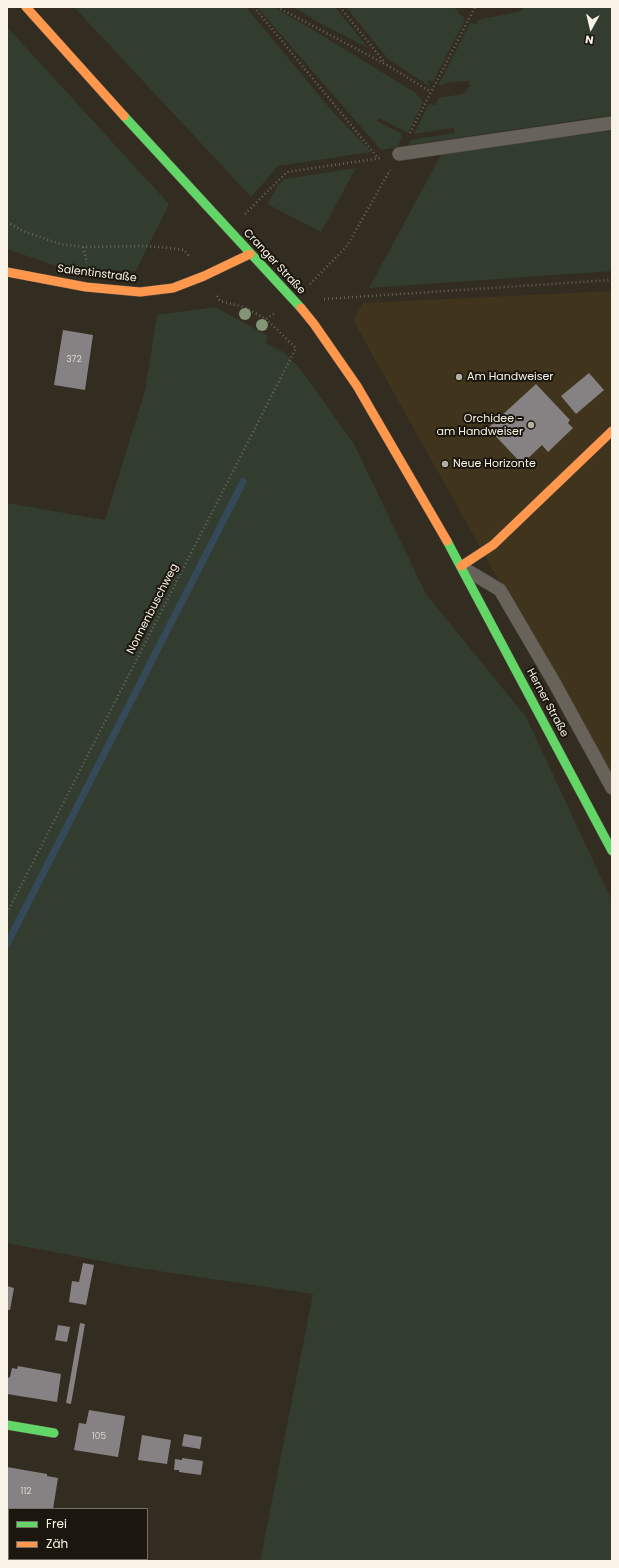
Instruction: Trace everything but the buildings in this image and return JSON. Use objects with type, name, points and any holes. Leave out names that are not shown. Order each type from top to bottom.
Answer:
[{"type":"main road","name":"Cranger Straße","points":[[26,7],[250,254],[294,300],[314,324],[357,386],[461,566]]},
{"type":"main road","name":"Salentinstraße","points":[[7,272],[86,287],[140,292],[173,288],[204,276],[250,254]]},
{"type":"main road","points":[[461,566],[493,545],[612,431]]},
{"type":"main road","name":"Herner Straße","points":[[461,566],[612,851]]},
{"type":"main road","points":[[7,1425],[54,1433]]},
{"type":"lane","points":[[399,154],[612,123]]},
{"type":"lane","points":[[461,566],[500,590],[555,684],[612,788]]},
{"type":"path","points":[[254,7],[378,158]]},
{"type":"path","points":[[277,7],[386,65],[431,92]]},
{"type":"path","points":[[340,7],[386,65]]},
{"type":"path","points":[[408,136],[475,7]]},
{"type":"path","points":[[229,230],[287,172],[399,154]]},
{"type":"path","points":[[294,300],[347,246],[399,154]]},
{"type":"path","points":[[468,289],[612,280]]},
{"type":"path","name":"Nonnenbuschweg","points":[[7,913],[296,348],[266,319]]},
{"type":"shaded area","points":[[612,291],[612,783],[353,320],[363,303]]},
{"type":"green space","points":[[74,7],[246,7],[332,111],[371,152],[278,166],[251,197]]},
{"type":"green space","points":[[257,7],[273,7],[312,29],[417,94],[416,95],[422,99],[421,100],[423,102],[408,133],[379,118],[377,121],[402,134],[398,147],[381,150]]},
{"type":"green space","points":[[293,7],[335,7],[368,48],[318,22]]},
{"type":"green space","points":[[346,7],[453,7],[458,11],[458,14],[464,17],[463,19],[465,20],[433,82],[428,80],[427,82],[430,84],[429,86],[388,59]]},
{"type":"green space","points":[[524,7],[612,7],[612,115],[408,145],[411,140],[454,133],[454,128],[414,134],[429,104],[436,105],[438,98],[463,94],[470,86],[468,81],[450,82],[438,86],[470,23],[476,24],[478,20],[522,11]]},
{"type":"green space","points":[[7,27],[169,204],[136,271],[62,268],[7,249]]},
{"type":"green space","points":[[612,131],[612,271],[369,288],[442,153]]},
{"type":"green space","points":[[356,168],[321,232],[267,204],[278,185],[285,179]]},
{"type":"green space","points":[[215,307],[268,336],[266,343],[285,353],[304,374],[354,444],[426,594],[526,717],[612,901],[612,1561],[260,1561],[313,1294],[132,1267],[7,1243],[7,503],[105,520],[145,391],[157,315]]},
{"type":"waterway","points":[[7,944],[243,482]]},
{"type":"traffic: fast","points":[[124,116],[301,308]]},
{"type":"traffic: fast","points":[[447,541],[612,851]]},
{"type":"traffic: fast","points":[[7,1425],[54,1433]]},
{"type":"traffic: slow","points":[[26,7],[124,116]]},
{"type":"traffic: slow","points":[[7,272],[86,287],[140,292],[173,288],[204,276],[250,254]]},
{"type":"traffic: slow","points":[[301,308],[314,324],[357,386],[447,541]]},
{"type":"traffic: slow","points":[[461,566],[493,545],[612,431]]},
{"type":"place","name":"Am Handweiser","points":[[459,377]]},
{"type":"place","name":"Orchidee - am Handweiser","points":[[531,425]]},
{"type":"place","name":"Neue Horizonte","points":[[445,464]]}]
